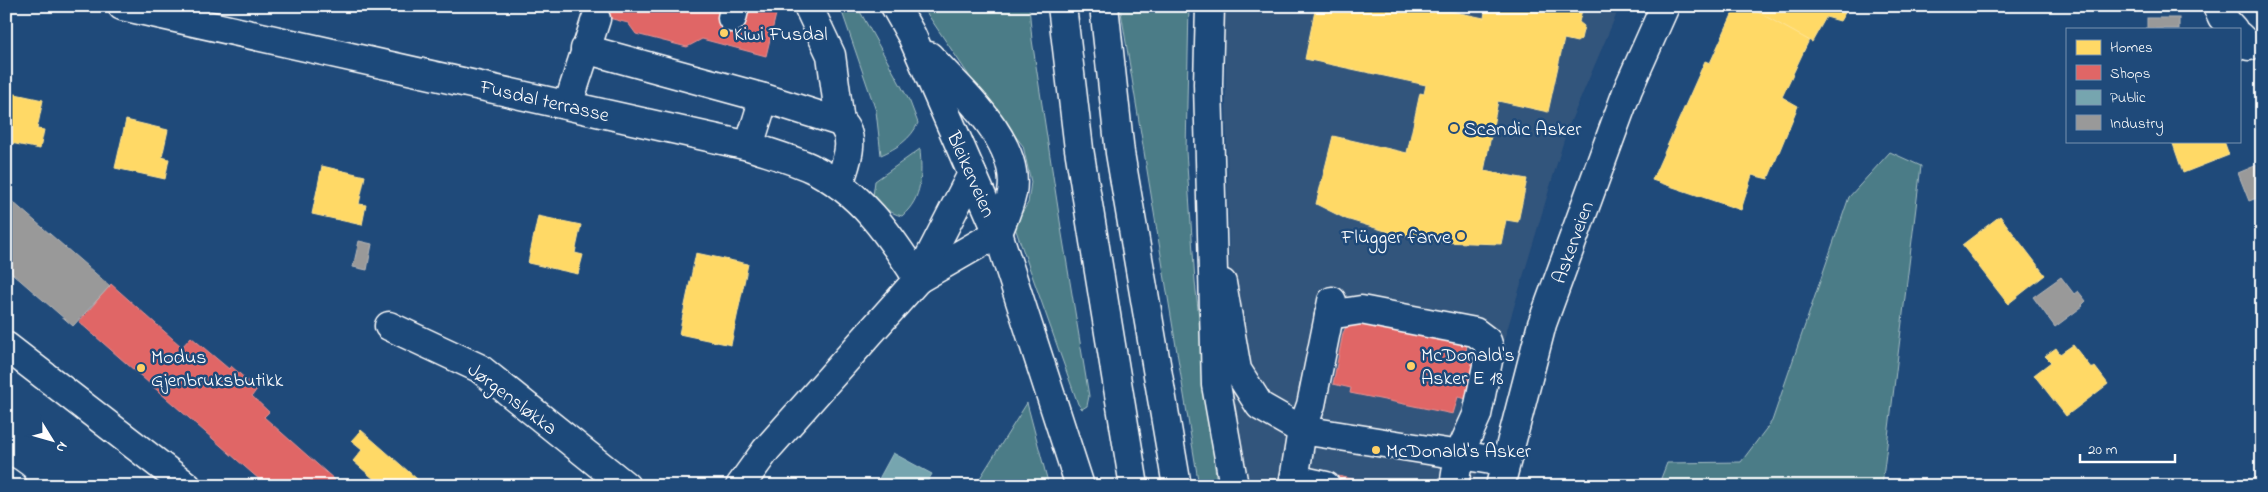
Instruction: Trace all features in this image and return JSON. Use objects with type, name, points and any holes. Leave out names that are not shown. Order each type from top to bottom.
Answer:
[{"type":"main road","name":"Fusdal terrasse","points":[[122,6],[749,146],[811,168],[851,192],[874,214],[918,279]]},
{"type":"main road","points":[[808,6],[831,55],[840,122]]},
{"type":"main road","name":"Bleikerveien","points":[[895,6],[912,36],[998,234]]},
{"type":"main road","points":[[1062,6],[1079,149],[1134,486]]},
{"type":"main road","points":[[1104,6],[1120,153],[1177,486]]},
{"type":"main road","points":[[1210,6],[1208,84],[1214,239],[1216,385],[1234,486]]},
{"type":"main road","name":"Askerveien","points":[[1502,474],[1542,324],[1628,89],[1665,6]]},
{"type":"main road","points":[[2217,6],[2222,17],[2232,28]]},
{"type":"main road","points":[[568,105],[596,19]]},
{"type":"main road","name":"Bleikerveien","points":[[912,36],[987,121],[1009,155],[1012,172],[1012,192],[998,234]]},
{"type":"main road","points":[[585,49],[764,98],[840,122],[848,130],[850,145],[839,185]]},
{"type":"main road","points":[[749,146],[764,98]]},
{"type":"main road","points":[[740,486],[766,450],[918,279],[972,174]]},
{"type":"main road","points":[[918,279],[998,234],[1080,486]]},
{"type":"main road","points":[[1214,239],[1237,370],[1260,406],[1302,430],[1460,455],[1502,474]]},
{"type":"main road","points":[[1326,486],[1294,482],[1302,430],[1311,405],[1331,308],[1361,310],[1475,332],[1487,341],[1490,351],[1477,415],[1460,455],[1454,486]]},
{"type":"main road","name":"Jørgensløkka","points":[[389,326],[479,368],[626,486]]},
{"type":"main road","points":[[6,346],[187,486]]},
{"type":"main road","points":[[6,481],[13,486]]},
{"type":"shaded area","points":[[1224,6],[1620,6],[1567,130],[1487,397],[1474,486],[1247,486],[1232,404]]},
{"type":"green space","points":[[840,6],[857,6],[910,102],[918,123],[912,134],[903,142],[881,155],[876,111]]},
{"type":"green space","points":[[922,6],[1029,6],[1032,40],[1089,396],[1087,406],[1082,409],[1078,404],[1014,225],[1028,203],[1031,182],[1023,146],[974,83]]},
{"type":"green space","points":[[1120,6],[1189,6],[1186,151],[1195,281],[1217,486],[1199,486]]},
{"type":"green space","points":[[920,149],[920,185],[909,209],[902,216],[897,215],[886,209],[873,196],[875,181]]},
{"type":"green space","points":[[1890,152],[1921,166],[1882,486],[1658,486],[1667,463],[1741,462],[1772,421],[1849,197]]},
{"type":"green space","points":[[1027,403],[1049,486],[975,486]]},
{"type":"building: Homes","points":[[1316,6],[1427,6],[1484,18],[1486,6],[1583,6],[1579,22],[1584,26],[1581,39],[1577,42],[1564,39],[1548,112],[1498,101],[1484,171],[1527,179],[1518,222],[1506,220],[1501,244],[1440,242],[1392,233],[1346,219],[1316,204],[1333,136],[1407,153],[1420,93],[1424,94],[1426,85],[1305,59]]},
{"type":"building: Homes","points":[[1736,6],[1747,6],[1809,40],[1782,97],[1798,106],[1768,179],[1752,175],[1741,210],[1652,180],[1705,61],[1710,63]]},
{"type":"building: Homes","points":[[1747,6],[1849,6],[1840,21],[1826,17],[1812,42]]},
{"type":"building: Homes","points":[[6,92],[43,100],[37,129],[44,130],[40,149],[6,142]]},
{"type":"building: Homes","points":[[126,120],[168,130],[162,157],[169,159],[165,179],[115,168]]},
{"type":"building: Homes","points":[[2172,142],[2224,142],[2229,155],[2183,173]]},
{"type":"building: Homes","points":[[322,166],[365,176],[359,204],[366,205],[362,225],[312,214]]},
{"type":"building: Homes","points":[[538,216],[581,225],[575,253],[583,255],[578,274],[528,263]]},
{"type":"building: Homes","points":[[2000,216],[2045,275],[2008,304],[1962,245]]},
{"type":"building: Homes","points":[[696,253],[748,264],[731,345],[679,334]]},
{"type":"building: Homes","points":[[2073,345],[2092,369],[2095,367],[2108,384],[2066,416],[2034,375],[2051,362],[2045,356],[2056,348],[2060,354]]},
{"type":"building: Homes","points":[[361,430],[425,486],[382,486],[353,461],[362,450],[351,441]]},
{"type":"building: Shops","points":[[604,6],[778,6],[766,56],[702,39],[687,47],[636,34],[628,23],[601,16]]},
{"type":"building: Shops","points":[[111,284],[182,347],[191,337],[229,369],[231,366],[257,389],[252,396],[269,412],[264,417],[335,480],[329,486],[270,486],[261,478],[260,480],[79,322]]},
{"type":"building: Shops","points":[[1354,322],[1467,340],[1466,358],[1484,362],[1476,401],[1458,397],[1453,414],[1350,393],[1351,388],[1333,384],[1343,333],[1346,327]]},
{"type":"building: Shops","points":[[1338,476],[1385,486],[1336,486]]},
{"type":"building: Public","points":[[893,453],[932,474],[925,486],[875,486]]},
{"type":"building: Industry","points":[[2147,18],[2179,18],[2179,28],[2147,28]]},
{"type":"building: Industry","points":[[2262,163],[2262,196],[2249,201],[2238,173]]},
{"type":"building: Industry","points":[[6,196],[110,286],[73,326],[6,268]]},
{"type":"building: Industry","points":[[359,241],[372,244],[367,270],[353,267]]},
{"type":"building: Industry","points":[[2061,277],[2074,294],[2078,291],[2086,301],[2083,306],[2055,327],[2033,297]]},
{"type":"place","name":"Kiwi Fusdal","points":[[724,33]]},
{"type":"place","name":"Scandic Asker","points":[[1454,128]]},
{"type":"place","name":"Flügger farve","points":[[1461,236]]},
{"type":"place","name":"McDonald's Asker E 18","points":[[1411,366]]},
{"type":"place","name":"Modus Gjenbruksbutikk","points":[[141,368]]},
{"type":"place","name":"McDonald's Asker","points":[[1376,450]]}]
